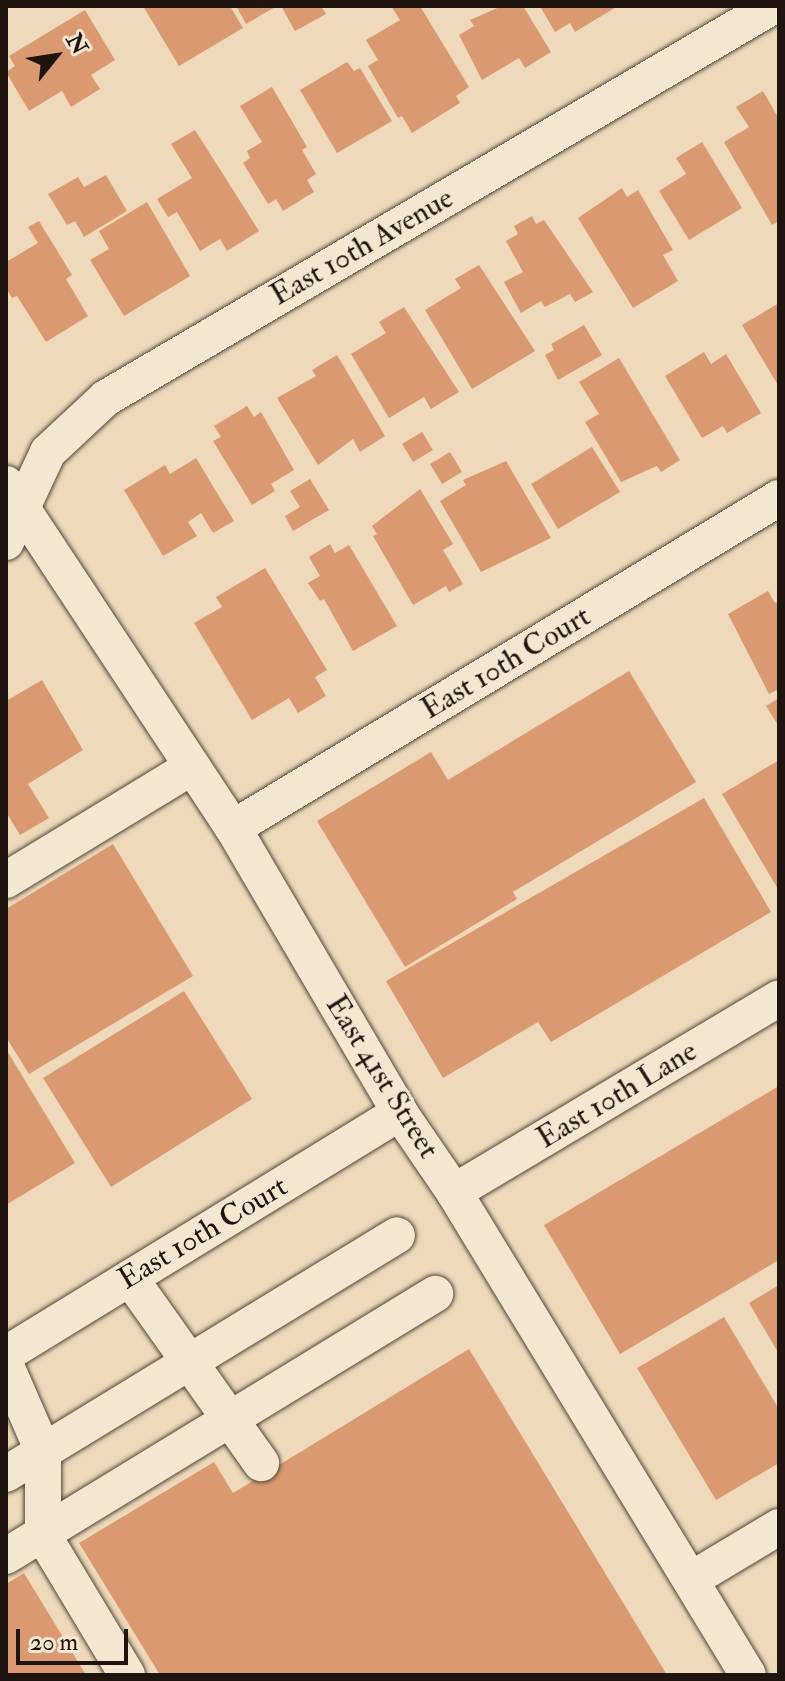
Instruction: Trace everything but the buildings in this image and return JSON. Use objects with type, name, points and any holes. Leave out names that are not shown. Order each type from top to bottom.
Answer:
[{"type":"street","name":"East 10th Avenue","points":[[6,542],[14,497],[48,452],[106,398],[773,6]]},
{"type":"street","name":"East 41st Street","points":[[14,497],[233,828],[400,1113],[454,1192],[748,1675]]},
{"type":"street","name":"East 10th Court","points":[[233,828],[779,498]]},
{"type":"street","points":[[6,880],[192,767]]},
{"type":"street","name":"East 10th Lane","points":[[454,1192],[779,998]]},
{"type":"street","name":"East 10th Court","points":[[6,1354],[400,1113]]},
{"type":"street","points":[[6,1474],[397,1235]]},
{"type":"street","points":[[130,1278],[186,1362],[231,1416],[261,1463]]},
{"type":"street","points":[[6,1556],[435,1294]]},
{"type":"street","points":[[6,1366],[43,1451],[43,1535],[127,1675]]},
{"type":"street","points":[[692,1579],[779,1527]]}]
